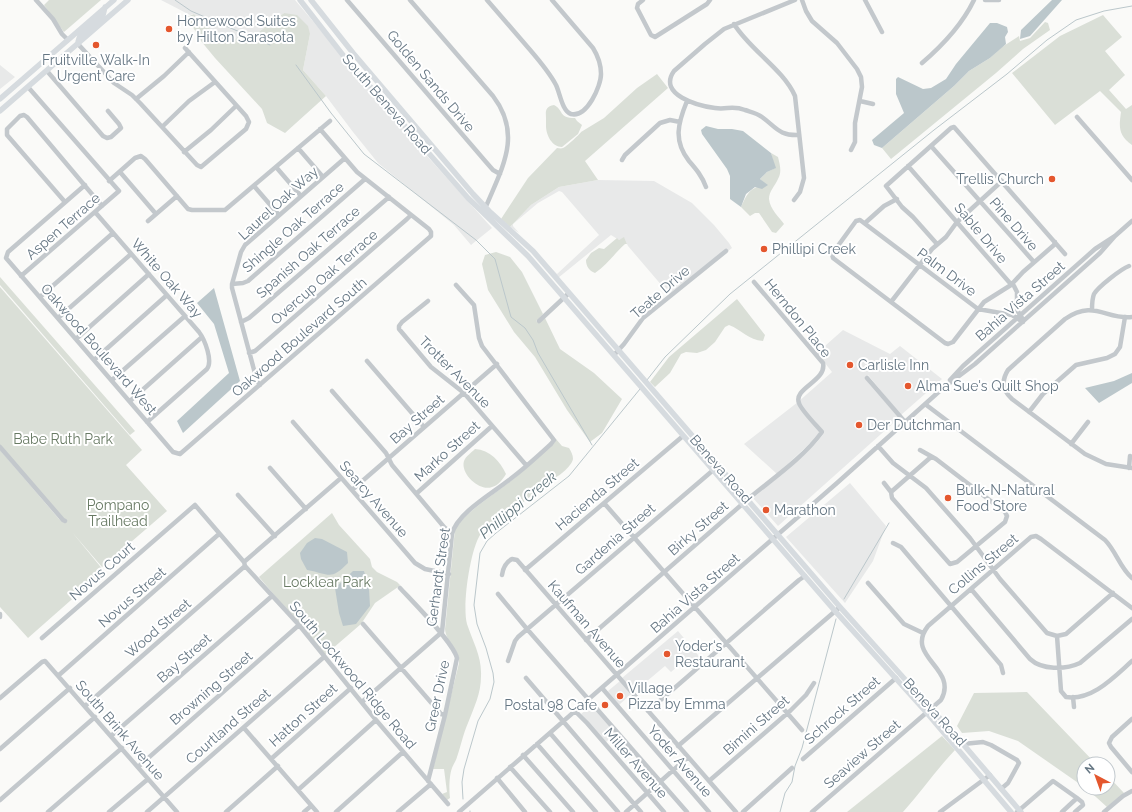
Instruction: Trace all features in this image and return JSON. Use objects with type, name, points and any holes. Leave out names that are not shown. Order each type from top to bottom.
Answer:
[{"type":"main road","points":[[0,99],[114,0]]},
{"type":"main road","name":"South Beneva Road","points":[[300,0],[349,62],[476,207]]},
{"type":"main road","name":"South Beneva Road","points":[[311,0],[353,53],[483,204]]},
{"type":"main road","points":[[0,111],[127,1]]},
{"type":"main road","points":[[78,44],[78,39],[81,34],[102,16],[106,7]]},
{"type":"main road","points":[[59,60],[68,40]]},
{"type":"main road","name":"Beneva Road","points":[[483,204],[533,252],[569,293],[745,502],[773,539],[805,576],[899,676],[1011,812]]},
{"type":"main road","name":"Beneva Road","points":[[476,207],[528,256],[683,436],[715,468]]},
{"type":"main road","name":"Beneva Road","points":[[745,502],[778,534],[837,609]]},
{"type":"main road","name":"Beneva Road","points":[[929,711],[963,744],[1019,811]]},
{"type":"street","points":[[44,0],[37,2],[53,19],[62,34],[68,40]]},
{"type":"street","name":"Golden Sands Drive","points":[[347,0],[486,162],[500,174]]},
{"type":"street","points":[[410,0],[493,96],[503,112],[508,129],[509,145],[500,174],[488,204],[483,204],[481,212]]},
{"type":"street","points":[[487,0],[542,64],[556,86],[565,110],[571,114],[577,114],[582,112],[594,97],[601,81],[601,67],[593,48],[552,0]]},
{"type":"street","points":[[643,0],[638,4],[637,9],[650,34],[655,37],[707,4],[710,0]]},
{"type":"street","points":[[795,0],[734,24],[713,36],[673,73],[670,79],[671,86],[678,96],[687,101],[714,108],[740,108],[759,115],[779,132],[799,135]]},
{"type":"street","points":[[802,0],[812,21],[837,43],[859,72],[861,77],[862,87],[855,123],[855,142],[851,150]]},
{"type":"street","points":[[865,0],[882,32]]},
{"type":"street","points":[[922,63],[936,51],[950,35],[964,17],[974,0]]},
{"type":"street","points":[[986,0],[999,0]]},
{"type":"street","points":[[734,24],[741,35],[780,75],[793,92],[796,100],[803,180],[800,192],[794,200]]},
{"type":"street","points":[[78,44],[114,83],[136,99],[184,152],[200,167],[205,165],[246,129],[248,119],[185,48]]},
{"type":"street","points":[[136,99],[164,76],[189,52]]},
{"type":"street","points":[[47,71],[105,138],[111,137],[121,128],[108,111]]},
{"type":"street","points":[[162,128],[189,101],[215,82]]},
{"type":"street","points":[[28,87],[109,181],[135,158],[141,156],[145,158],[190,210],[223,211],[229,208],[330,120]]},
{"type":"street","points":[[687,101],[680,122],[678,134],[680,146],[700,174],[706,187]]},
{"type":"street","points":[[860,101],[874,104]]},
{"type":"street","points":[[184,152],[211,130],[236,106]]},
{"type":"street","points":[[85,185],[65,202],[7,135],[6,129],[20,116],[25,116],[28,118],[85,185],[102,206]]},
{"type":"street","points":[[1077,117],[1132,180]]},
{"type":"street","points":[[622,160],[625,155],[660,123],[670,120],[680,122]]},
{"type":"street","points":[[936,244],[913,217],[902,207],[886,186],[951,128],[954,127],[1066,254]]},
{"type":"street","points":[[320,129],[357,172],[411,215]]},
{"type":"street","name":"Pine Drive","points":[[931,146],[1034,262]]},
{"type":"street","points":[[298,148],[323,177]]},
{"type":"street","name":"Laurel Oak Way","points":[[232,284],[244,246],[345,158]]},
{"type":"street","name":"Sable Drive","points":[[908,166],[1014,286],[1017,292],[1019,317],[1023,322]]},
{"type":"street","points":[[276,167],[301,196]]},
{"type":"street","points":[[120,172],[156,214]]},
{"type":"street","name":"Shingle Oak Terrace","points":[[232,284],[248,281],[365,179]]},
{"type":"street","name":"Aspen Terrace","points":[[21,276],[119,191],[109,181]]},
{"type":"street","points":[[891,302],[936,244],[946,237],[957,222],[1002,181]]},
{"type":"street","points":[[254,186],[279,215]]},
{"type":"street","points":[[148,221],[177,196]]},
{"type":"street","name":"Spanish Oak Terrace","points":[[241,322],[249,318],[388,197]]},
{"type":"street","points":[[897,199],[884,206],[865,223],[860,220],[856,221],[833,252],[832,257],[945,343],[950,344],[953,342],[978,309],[989,298],[1012,285],[1023,272],[1054,245],[1055,242]]},
{"type":"street","name":"Oakwood Boulevard West","points":[[65,202],[5,256],[173,452],[178,454]]},
{"type":"street","name":"White Oak Way","points":[[95,212],[202,337],[210,362],[208,369],[147,422]]},
{"type":"street","name":"Oakwood Boulevard South","points":[[178,454],[181,454],[429,239],[431,234],[429,229],[411,215]]},
{"type":"street","name":"Overcup Oak Terrace","points":[[249,353],[255,351],[411,215]]},
{"type":"street","name":"Bahia Vista Street","points":[[943,388],[963,366],[1096,249],[1115,236],[1132,221]]},
{"type":"street","name":"Palm Drive","points":[[865,223],[978,309],[1019,317]]},
{"type":"street","points":[[40,297],[113,233]]},
{"type":"street","name":"Bahia Vista Street","points":[[459,812],[773,539],[943,388],[975,364],[1023,322],[1100,253],[1115,236]]},
{"type":"street","name":"Teate Drive","points":[[614,355],[643,318],[726,251]]},
{"type":"street","points":[[58,318],[131,254]]},
{"type":"street","points":[[1092,310],[1095,293],[1122,268],[1129,266]]},
{"type":"street","points":[[76,339],[149,274]]},
{"type":"street","name":"Herndon Place","points":[[754,282],[823,363],[824,368],[821,373],[801,393],[798,399],[800,405],[822,432]]},
{"type":"street","points":[[232,284],[249,353],[257,381],[260,385]]},
{"type":"street","points":[[456,285],[474,305],[479,341],[497,364]]},
{"type":"street","points":[[539,321],[569,293]]},
{"type":"street","points":[[94,360],[167,295]]},
{"type":"street","name":"Trotter Avenue","points":[[428,301],[400,324],[400,331],[431,367],[464,393],[526,466]]},
{"type":"street","points":[[1130,456],[1131,468],[1112,466],[1084,454],[1007,394],[1004,384],[1008,370],[1065,319],[1079,312],[1092,310],[1125,317],[1132,317]]},
{"type":"street","points":[[112,380],[185,316]]},
{"type":"street","points":[[1030,412],[1043,394],[1076,365],[1107,358],[1115,354],[1120,347],[1125,317]]},
{"type":"street","points":[[130,401],[202,337]]},
{"type":"street","points":[[368,361],[424,427]]},
{"type":"street","name":"Bay Street","points":[[352,490],[497,364]]},
{"type":"street","name":"Gerhardt Street","points":[[362,702],[441,634],[449,574],[452,534],[455,525],[461,518],[552,444],[554,440],[497,364]]},
{"type":"street","points":[[867,378],[905,422]]},
{"type":"street","points":[[332,391],[386,453],[392,465],[452,534]]},
{"type":"street","points":[[925,404],[1105,540],[1113,549],[1123,569],[1132,578]]},
{"type":"street","name":"Searcy Avenue","points":[[294,422],[417,565],[427,570],[449,574]]},
{"type":"street","points":[[1071,444],[1088,422]]},
{"type":"street","name":"Marko Street","points":[[417,493],[492,426]]},
{"type":"street","name":"Birky Street","points":[[586,640],[770,482],[812,444],[822,432]]},
{"type":"street","name":"Hacienda Street","points":[[525,570],[683,436]]},
{"type":"street","points":[[878,446],[893,463],[926,488],[976,546],[993,570],[1044,630],[1052,635],[1064,635],[1113,593]]},
{"type":"street","points":[[0,447],[65,521]]},
{"type":"street","points":[[884,483],[891,492],[892,498],[948,562],[955,564],[1005,522],[1007,514],[920,450]]},
{"type":"street","points":[[891,492],[931,457]]},
{"type":"street","points":[[270,468],[306,509]]},
{"type":"street","name":"Gardenia Street","points":[[508,661],[515,641],[527,629],[715,468]]},
{"type":"street","name":"Wood Street","points":[[85,706],[342,478]]},
{"type":"street","points":[[238,495],[275,536]]},
{"type":"street","points":[[604,503],[802,730]]},
{"type":"street","name":"South Lockwood Ridge Road","points":[[195,506],[272,596],[299,625],[376,720],[448,804]]},
{"type":"street","name":"Novus Court","points":[[42,638],[195,506]]},
{"type":"street","name":"Novus Street","points":[[59,675],[219,534]]},
{"type":"street","name":"Collins Street","points":[[923,633],[928,626],[1031,537],[1036,536],[1132,608]]},
{"type":"street","points":[[893,543],[901,547],[1001,666],[1004,673]]},
{"type":"street","name":"Kaufman Avenue","points":[[502,575],[505,566],[512,559],[517,560],[736,812]]},
{"type":"street","points":[[648,711],[805,576]]},
{"type":"street","points":[[868,584],[904,624],[923,633],[922,640],[924,650],[928,659],[941,673],[945,684],[942,698],[929,711]]},
{"type":"street","name":"Greer Drive","points":[[400,588],[441,634],[454,650],[457,658],[429,782]]},
{"type":"street","points":[[971,589],[1032,661],[1042,666],[1071,666],[1083,662],[1132,619]]},
{"type":"street","points":[[498,594],[687,812]]},
{"type":"street","name":"Bay Street","points":[[112,736],[272,596]]},
{"type":"street","points":[[678,746],[837,609]]},
{"type":"street","points":[[363,624],[441,714],[445,715]]},
{"type":"street","name":"Browning Street","points":[[138,767],[299,625]]},
{"type":"street","points":[[1057,636],[1062,693],[1066,697],[1090,693],[1101,687],[1132,661]]},
{"type":"street","name":"Courtland Street","points":[[146,812],[324,657]]},
{"type":"street","name":"South Brink Avenue","points":[[0,698],[42,662],[47,662],[177,812]]},
{"type":"street","name":"Schrock Street","points":[[803,759],[899,676]]},
{"type":"street","points":[[526,678],[641,812]]},
{"type":"street","name":"Bimini Street","points":[[709,781],[787,713],[806,695],[814,683]]},
{"type":"street","points":[[0,749],[70,688]]},
{"type":"street","name":"Hatton Street","points":[[271,759],[351,688]]},
{"type":"street","name":"Yoder Avenue","points":[[602,688],[709,812]]},
{"type":"street","points":[[1072,697],[1074,707]]},
{"type":"street","name":"Miller Avenue","points":[[575,711],[664,812]]},
{"type":"street","name":"Seaview Street","points":[[812,812],[929,711]]},
{"type":"street","points":[[0,800],[95,717]]},
{"type":"street","points":[[1132,719],[1112,737],[1109,743],[1132,772]]},
{"type":"street","points":[[298,790],[376,720]]},
{"type":"street","points":[[244,728],[317,812]]},
{"type":"street","points":[[550,733],[618,812]]},
{"type":"street","points":[[963,744],[983,742],[1017,760],[1019,763],[1008,783],[1001,789]]},
{"type":"street","points":[[537,744],[596,812]]},
{"type":"street","points":[[48,812],[122,748]]},
{"type":"street","points":[[336,812],[404,752]]},
{"type":"street","points":[[524,755],[573,812]]},
{"type":"street","points":[[626,812],[688,757]]},
{"type":"street","name":"Hatton Street","points":[[226,812],[278,766]]},
{"type":"street","points":[[510,767],[550,812]]},
{"type":"street","points":[[743,812],[792,768]]},
{"type":"street","points":[[940,812],[990,775]]},
{"type":"street","points":[[497,778],[525,812]]},
{"type":"street","points":[[110,812],[148,779]]},
{"type":"street","points":[[1019,811],[1053,781],[1082,802],[1083,805],[1075,812]]},
{"type":"street","points":[[398,812],[429,782]]},
{"type":"street","points":[[1104,812],[1123,796],[1132,791]]},
{"type":"street","points":[[1062,812],[1077,798]]},
{"type":"street","points":[[304,812],[311,806]]},
{"type":"shaded area","points":[[161,0],[295,0],[418,146],[492,228],[471,245],[454,225],[378,163],[326,96],[303,70],[310,34],[284,13],[256,34],[243,36],[225,44],[194,14],[190,15]]},
{"type":"shaded area","points":[[1052,0],[1062,0],[1030,36],[1020,39],[1021,30]]},
{"type":"shaded area","points":[[990,23],[997,23],[1007,27],[1008,32],[1005,37],[1006,44],[990,58],[969,71],[954,86],[882,148],[874,145],[872,140],[904,113],[896,94],[896,79],[898,77],[923,89],[931,88],[946,79],[956,64]]},
{"type":"shaded area","points":[[0,65],[15,77],[0,89]]},
{"type":"shaded area","points":[[706,126],[718,129],[743,131],[771,153],[776,168],[767,172],[760,179],[768,185],[762,189],[755,187],[746,194],[741,207],[730,199],[730,176],[727,169],[702,134],[701,130]]},
{"type":"shaded area","points":[[598,180],[654,181],[692,203],[714,225],[732,248],[728,251],[726,249],[669,294],[628,246],[624,238],[619,240],[611,235],[558,278],[523,238],[557,274],[599,235],[562,192],[559,191],[538,203],[513,224],[519,233],[510,227],[531,205],[559,187]]},
{"type":"shaded area","points":[[214,288],[240,381],[183,433],[177,421],[229,373],[214,324],[197,303]]},
{"type":"shaded area","points":[[843,330],[890,354],[900,346],[942,379],[901,415],[868,375],[865,377],[870,385],[899,418],[778,526],[753,498],[817,442],[825,432],[822,430],[777,474],[744,444],[798,402],[832,372],[817,353]]},
{"type":"shaded area","points":[[1132,373],[1132,383],[1099,403],[1085,388],[1114,381]]},
{"type":"shaded area","points":[[850,483],[886,526],[873,561],[845,603],[786,537]]},
{"type":"shaded area","points":[[315,538],[322,539],[347,552],[348,563],[342,569],[329,575],[307,570],[301,559],[300,553],[307,543]]},
{"type":"shaded area","points":[[353,571],[364,571],[369,589],[370,606],[356,624],[343,626],[339,613],[335,588]]},
{"type":"shaded area","points":[[678,631],[703,661],[693,670],[684,661],[671,672],[665,666],[634,692],[622,678]]},
{"type":"shaded area","points":[[620,681],[631,694],[619,705],[608,691]]},
{"type":"shaded area","points":[[592,705],[616,733],[606,742],[581,714]]},
{"type":"green space","points":[[49,0],[101,0],[64,32],[44,5]]},
{"type":"green space","points":[[284,13],[297,15],[308,26],[310,34],[303,70],[326,96],[285,133],[267,123],[262,109],[201,41],[187,17],[194,14],[225,43],[243,36],[256,34]]},
{"type":"green space","points":[[1103,15],[1122,37],[1105,51],[1125,75],[1109,90],[1126,109],[1132,105],[1132,145],[1124,138],[1120,130],[1121,112],[1100,91],[1055,125],[1012,73],[1060,36]]},
{"type":"green space","points":[[1045,22],[1048,23],[1050,30],[1023,49],[891,159],[882,148],[954,86],[969,71],[990,58],[1002,47],[1019,36],[1020,41],[1030,38]]},
{"type":"green space","points":[[657,74],[668,88],[585,161],[598,180],[559,187],[531,205],[510,227],[501,219],[528,178],[557,148],[565,147],[581,132],[604,118],[637,88]]},
{"type":"green space","points":[[554,105],[566,117],[575,118],[582,125],[578,134],[562,147],[555,145],[550,140],[546,129],[546,110]]},
{"type":"green space","points":[[771,153],[778,157],[780,171],[770,193],[769,199],[773,209],[784,224],[776,233],[772,232],[759,213],[755,213],[750,216],[741,207],[750,191],[757,187],[767,185],[760,179],[767,172],[775,168]]},
{"type":"green space","points":[[624,237],[627,244],[625,244],[595,273],[590,270],[587,266],[586,260],[591,253],[599,248],[604,249],[617,238],[619,240]]},
{"type":"green space","points":[[496,252],[510,257],[522,272],[543,314],[536,321],[539,323],[545,318],[560,349],[594,373],[622,399],[602,433],[590,442],[567,410],[535,357],[514,332],[488,290],[482,264],[485,255]]},
{"type":"green space","points":[[0,277],[135,431],[130,435],[0,285]]},
{"type":"green space","points":[[0,287],[142,450],[126,465],[167,511],[102,567],[72,532],[104,571],[28,638],[0,607],[0,450],[64,523],[0,447]]},
{"type":"green space","points":[[737,299],[765,335],[763,341],[753,339],[729,325],[725,327],[715,342],[706,350],[697,353],[686,352],[681,354],[670,373],[655,387],[650,382],[669,357]]},
{"type":"green space","points":[[556,439],[562,446],[569,448],[572,455],[573,459],[567,469],[522,503],[488,526],[480,535],[476,543],[470,565],[466,592],[466,616],[467,624],[480,662],[481,683],[477,700],[465,731],[457,758],[452,767],[449,791],[450,798],[447,800],[442,794],[447,792],[444,769],[433,769],[459,663],[459,658],[446,634],[445,629],[455,529],[468,514],[516,477],[555,442]]},
{"type":"green space","points":[[475,449],[490,454],[504,469],[506,474],[496,485],[487,488],[482,487],[472,481],[465,471],[464,461]]},
{"type":"green space","name":"Locklear Park","points":[[332,513],[339,525],[370,559],[372,567],[377,572],[400,585],[375,603],[361,624],[325,655],[259,577]]},
{"type":"green space","points":[[1027,692],[1088,756],[1076,756],[1076,781],[1018,741],[989,731],[962,733],[957,726],[974,693]]},
{"type":"green space","points":[[942,736],[955,750],[903,812],[847,812]]},
{"type":"green space","points":[[1116,784],[1124,793],[1107,807],[1095,796],[1116,796]]},
{"type":"waterway","points":[[175,0],[191,11],[270,45]]},
{"type":"waterway","points":[[647,380],[665,357],[730,294],[934,130],[1007,74],[1047,40],[1076,20],[1104,11],[1132,6]]},
{"type":"waterway","points":[[296,65],[331,113],[364,154],[476,240],[495,259],[511,317],[525,328],[533,340],[538,353],[592,445]]},
{"type":"waterway","name":"Phillippi Creek","points":[[463,799],[462,782],[464,769],[478,721],[490,699],[494,682],[486,648],[477,624],[474,605],[480,553],[487,541],[496,533],[569,476],[640,389]]},
{"type":"waterway","points":[[844,599],[889,523]]},
{"type":"waterway","points":[[780,812],[785,793],[792,782],[795,766],[802,748],[836,619]]},
{"type":"place","name":"Homewood Suites by Hilton Sarasota","points":[[169,29]]},
{"type":"place","name":"Fruitville Walk-In Urgent Care","points":[[96,45]]},
{"type":"place","name":"Trellis Church","points":[[1052,179]]},
{"type":"place","name":"Phillipi Creek","points":[[764,249]]},
{"type":"place","name":"Carlisle Inn","points":[[850,365]]},
{"type":"place","name":"Alma Sue's Quilt Shop","points":[[908,386]]},
{"type":"place","name":"Der Dutchman","points":[[859,425]]},
{"type":"place","name":"Bulk-N-Natural Food Store","points":[[948,498]]},
{"type":"place","name":"Marathon","points":[[766,510]]},
{"type":"place","name":"Yoder‘s Restaurant","points":[[667,654]]},
{"type":"place","name":"Village Pizza by Emma","points":[[620,696]]},
{"type":"place","name":"Postal 98 Cafe","points":[[605,705]]},
{"type":"park label","name":"Babe Ruth Park","points":[[63,439]]},
{"type":"park label","name":"Pompano Trailhead","points":[[118,514]]}]
